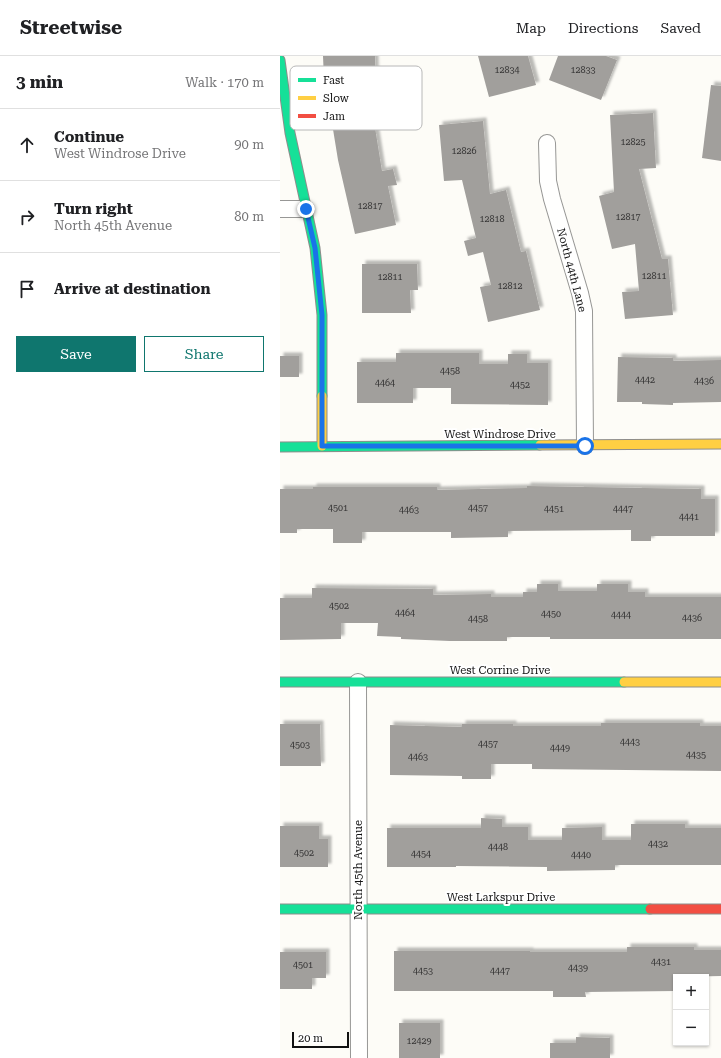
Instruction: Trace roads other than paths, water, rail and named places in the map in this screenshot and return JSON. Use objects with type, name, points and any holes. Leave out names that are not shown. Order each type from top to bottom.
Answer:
[{"type":"street","points":[[280,60],[290,133],[315,248],[322,315],[322,446]]},
{"type":"street","name":"North 44th Lane","points":[[546,144],[548,181],[584,311],[585,446]]},
{"type":"street","points":[[280,209],[306,209]]},
{"type":"street","name":"West Windrose Drive","points":[[280,447],[721,444]]},
{"type":"street","name":"West Corrine Drive","points":[[280,682],[721,682]]},
{"type":"street","name":"North 45th Avenue","points":[[358,682],[359,1058]]},
{"type":"street","name":"West Larkspur Drive","points":[[280,909],[721,909]]}]
